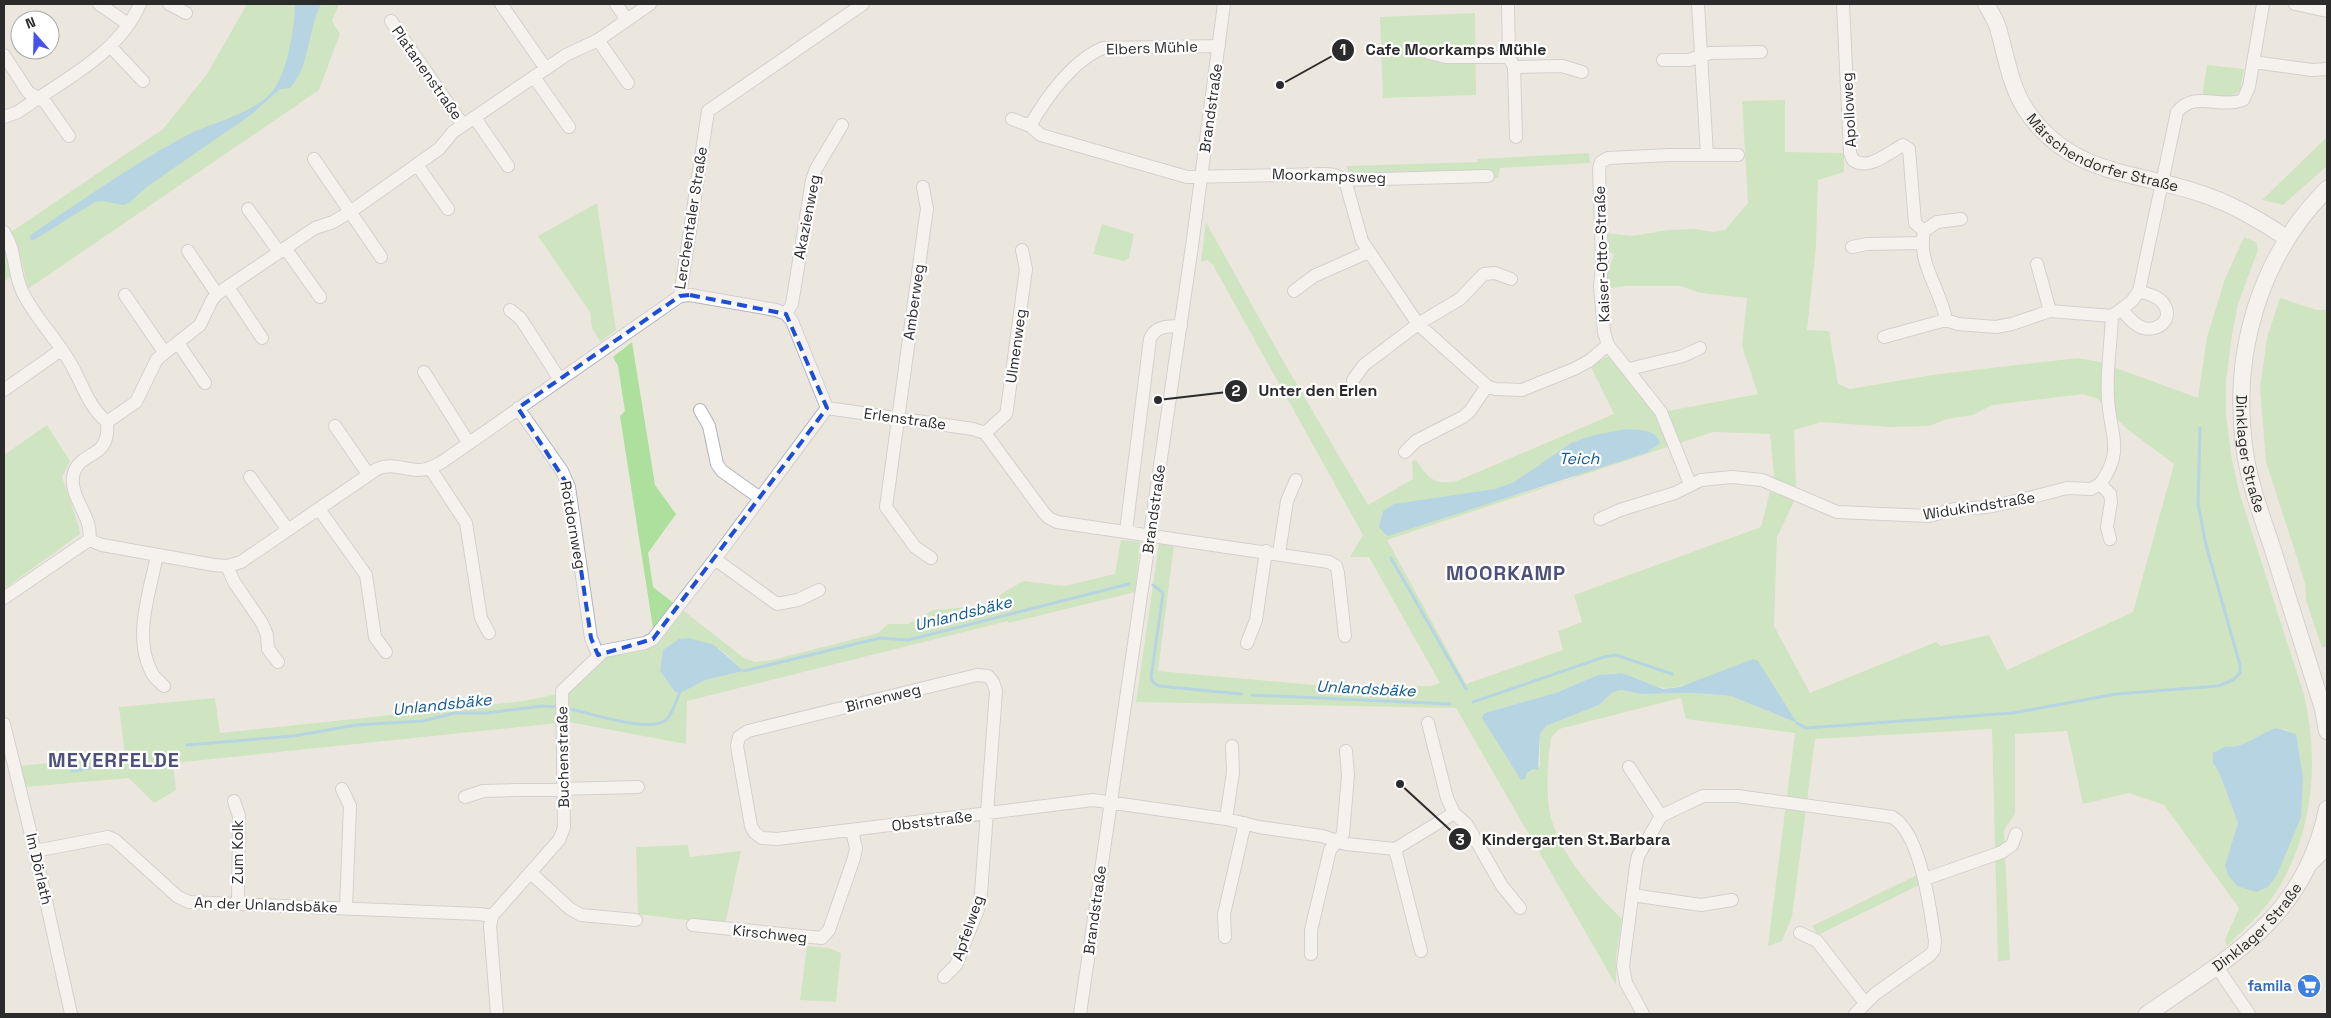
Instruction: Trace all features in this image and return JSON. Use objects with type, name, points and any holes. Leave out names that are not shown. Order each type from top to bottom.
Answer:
[{"type":"main road","name":"Märschendorfer Straße","points":[[1986,4],[1997,25],[2013,84],[2025,109],[2041,130],[2061,148],[2082,160],[2120,173],[2199,193],[2251,215],[2286,238]]},
{"type":"main road","name":"Dinklager Straße","points":[[2327,189],[2286,238],[2263,286],[2246,337],[2242,368],[2241,413],[2244,447],[2255,492],[2323,709],[2327,731]]},
{"type":"main road","name":"Dinklager Straße","points":[[2147,1014],[2217,967],[2258,935],[2285,905],[2307,870],[2321,836],[2327,810]]},
{"type":"street","points":[[99,4],[128,24]]},
{"type":"street","points":[[4,117],[18,112],[110,46],[128,24],[140,4]]},
{"type":"street","points":[[170,4],[186,13]]},
{"type":"street","points":[[501,4],[546,69]]},
{"type":"street","points":[[616,4],[627,20]]},
{"type":"street","name":"Platanenstraße","points":[[107,422],[136,402],[157,360],[164,352],[178,344],[200,325],[217,294],[315,228],[333,222],[350,212],[439,149],[453,132],[463,125],[566,55],[598,40],[650,4]]},
{"type":"street","name":"Lerchentaler Straße","points":[[430,468],[680,296],[708,111],[863,4]]},
{"type":"street","name":"Brandstraße","points":[[1080,1014],[1181,326],[1224,4]]},
{"type":"street","points":[[1508,4],[1516,136]]},
{"type":"street","points":[[1698,4],[1707,155],[1738,156]]},
{"type":"street","name":"Apolloweg","points":[[1843,4],[1850,153],[1852,160],[1860,165],[1868,164],[1903,144],[1909,149],[1916,222],[1923,237]]},
{"type":"street","points":[[2110,539],[2107,526],[2111,502],[2110,494],[2100,484],[2109,472],[2115,444],[2108,399],[2117,313],[2139,292],[2177,112],[2185,103],[2198,101],[2232,104],[2243,100],[2249,87],[2264,4]]},
{"type":"street","points":[[2295,4],[2327,11]]},
{"type":"street","name":"Platanenstraße","points":[[391,21],[463,125]]},
{"type":"street","points":[[598,40],[628,83]]},
{"type":"street","points":[[110,46],[143,81]]},
{"type":"street","name":"Elbers Mühle","points":[[1030,126],[1046,100],[1090,53],[1103,48],[1219,46]]},
{"type":"street","points":[[1663,60],[1689,60],[1710,53],[1761,52]]},
{"type":"street","points":[[1430,53],[1446,57],[1562,66],[1582,72]]},
{"type":"street","points":[[4,55],[28,92],[45,102],[69,136]]},
{"type":"street","points":[[2253,62],[2312,70],[2327,69]]},
{"type":"street","points":[[534,78],[569,127]]},
{"type":"street","name":"Platanenstraße","points":[[475,118],[508,166]]},
{"type":"street","points":[[1012,119],[1030,126],[1041,135],[1178,175],[1187,177],[1201,176]]},
{"type":"street","name":"Akazienweg","points":[[786,314],[792,304],[812,180],[816,169],[842,125]]},
{"type":"street","name":"Kaiser-Otto-Straße","points":[[1690,484],[1661,412],[1629,369],[1608,345],[1604,332],[1600,286],[1602,264],[1599,169],[1601,162],[1608,158],[1707,155]]},
{"type":"street","points":[[314,160],[381,257]]},
{"type":"street","points":[[417,165],[448,209]]},
{"type":"street","name":"Moorkampsweg","points":[[1201,176],[1336,174],[1345,180],[1488,176]]},
{"type":"street","points":[[1345,180],[1362,241],[1368,252],[1418,324],[1487,386],[1495,389],[1522,390],[1574,369],[1589,361],[1608,345]]},
{"type":"street","name":"Amberweg","points":[[923,187],[927,209],[886,507],[915,547],[932,558]]},
{"type":"street","points":[[248,209],[320,297]]},
{"type":"street","points":[[1852,247],[1923,237],[1936,222],[1961,219]]},
{"type":"street","points":[[4,232],[12,247],[23,293],[71,364],[86,398],[97,414],[107,422],[108,436],[106,443],[78,465],[73,475],[73,484],[90,527],[89,540]]},
{"type":"street","points":[[1923,237],[1925,262],[1944,310],[1946,320]]},
{"type":"street","name":"Ulmenweg","points":[[985,433],[1006,414],[1026,269],[1022,250]]},
{"type":"street","points":[[188,252],[217,294]]},
{"type":"street","points":[[1294,291],[1314,276],[1368,252]]},
{"type":"street","points":[[2037,264],[2050,311]]},
{"type":"street","points":[[1353,380],[1364,365],[1418,324],[1460,299],[1484,274],[1495,273],[1511,279]]},
{"type":"street","points":[[228,287],[262,338]]},
{"type":"street","points":[[1884,337],[1946,320],[1958,324],[2004,327],[2050,311],[2117,313],[2143,328],[2162,326],[2167,312],[2163,303],[2156,297],[2139,292]]},
{"type":"street","points":[[125,295],[164,352]]},
{"type":"street","points":[[680,296],[690,295],[776,310],[786,314],[792,321],[827,408]]},
{"type":"street","points":[[510,310],[521,319],[560,380]]},
{"type":"street","points":[[1126,531],[1150,339],[1154,331],[1161,327],[1181,326]]},
{"type":"street","points":[[178,344],[205,383]]},
{"type":"street","points":[[1629,369],[1683,356],[1700,348]]},
{"type":"street","points":[[4,390],[61,350]]},
{"type":"street","points":[[424,372],[468,442]]},
{"type":"street","points":[[1405,452],[1416,441],[1470,411],[1487,386]]},
{"type":"street","name":"Rotdornweg","points":[[518,408],[562,471],[569,487],[592,638],[598,655]]},
{"type":"street","name":"Erlenstraße","points":[[827,408],[973,429],[985,433]]},
{"type":"street","name":"Buchenstraße","points":[[492,916],[531,873],[562,834],[564,788],[562,696],[565,687],[598,655],[611,648],[645,643],[653,639],[827,408]]},
{"type":"street","points":[[700,410],[709,426],[717,464],[722,471],[760,498]]},
{"type":"street","points":[[335,426],[368,474]]},
{"type":"street","points":[[985,433],[1050,518],[1057,522],[1273,552],[1329,562],[1336,566],[1345,636]]},
{"type":"street","points":[[89,540],[157,555],[227,566],[241,562],[368,474],[385,465],[419,470],[430,468],[466,523],[481,618],[489,633]]},
{"type":"street","points":[[250,477],[288,530]]},
{"type":"street","name":"Widukindstraße","points":[[1600,519],[1620,510],[1675,493],[1701,480],[1732,477],[1762,480],[1837,512],[1929,516],[1954,509],[1987,507],[2067,488],[2091,489],[2100,484]]},
{"type":"street","points":[[1247,643],[1256,620],[1287,501],[1296,480]]},
{"type":"street","points":[[319,509],[366,575],[375,637],[386,652]]},
{"type":"street","points":[[4,598],[89,540]]},
{"type":"street","points":[[157,555],[145,616],[143,640],[151,672],[164,686]]},
{"type":"street","points":[[715,559],[777,604],[798,600],[819,590]]},
{"type":"street","points":[[227,566],[234,582],[262,623],[267,635],[268,648],[278,662]]},
{"type":"street","name":"Birnenweg","points":[[755,833],[750,818],[737,746],[739,737],[748,731],[977,675],[988,676],[993,682],[996,691],[987,814]]},
{"type":"street","points":[[1428,723],[1447,798],[1454,813],[1468,824],[1502,886],[1520,908]]},
{"type":"street","name":"Im Dörlath","points":[[4,724],[72,1014]]},
{"type":"street","points":[[1226,819],[1233,772],[1232,746]]},
{"type":"street","points":[[1311,954],[1311,930],[1330,850],[1343,834],[1348,775],[1346,750]]},
{"type":"street","points":[[1629,767],[1661,816]]},
{"type":"street","points":[[465,797],[483,791],[638,787]]},
{"type":"street","points":[[342,789],[350,806],[346,908]]},
{"type":"street","points":[[1643,1014],[1626,983],[1624,975],[1638,856],[1661,816],[1703,796],[1737,796],[1892,817],[1901,822],[1925,879],[1934,950],[1930,955],[1864,1003],[1855,1014]]},
{"type":"street","name":"Obststraße","points":[[755,833],[762,838],[777,839],[1093,800],[1226,819],[1322,836],[1335,842],[1386,850],[1395,849]]},
{"type":"street","name":"Zum Kolk","points":[[234,801],[239,816],[238,904]]},
{"type":"street","points":[[1421,951],[1395,849],[1454,813]]},
{"type":"street","name":"Apfelweg","points":[[944,977],[956,965],[979,907],[987,814]]},
{"type":"street","points":[[1225,937],[1224,914],[1245,823]]},
{"type":"street","name":"Kirschweg","points":[[693,925],[822,938],[829,930],[854,858],[856,848],[852,831]]},
{"type":"street","points":[[1925,879],[2002,852],[2012,846],[2016,834]]},
{"type":"street","name":"An der Unlandsbäke","points":[[35,851],[108,837],[184,901],[492,916]]},
{"type":"street","points":[[2307,870],[2327,849]]},
{"type":"street","points":[[531,873],[569,908],[582,915],[636,920]]},
{"type":"street","points":[[1632,895],[1701,905],[1732,900]]},
{"type":"street","points":[[492,916],[490,926],[497,1014]]},
{"type":"street","points":[[1800,933],[1817,941],[1864,1003]]},
{"type":"street","points":[[2217,967],[2249,1014]]},
{"type":"highlighted area","points":[[690,295],[786,314],[827,408],[653,639],[598,655],[591,638],[569,487],[518,408],[680,296]]},
{"type":"green space","points":[[247,4],[339,4],[332,21],[340,34],[319,90],[28,289],[19,250],[11,232],[163,129],[207,74]]},
{"type":"green space","points":[[1475,13],[1476,95],[1383,98],[1380,17]]},
{"type":"green space","points":[[2207,65],[2244,69],[2240,91],[2228,99],[2202,97]]},
{"type":"green space","points":[[1785,100],[1785,152],[1844,153],[1844,172],[1818,180],[1816,246],[1807,330],[1829,331],[1838,384],[1850,389],[1932,375],[2078,358],[2100,362],[2198,398],[2207,337],[2225,279],[2244,237],[2256,242],[2258,250],[2238,304],[2232,335],[2226,381],[2226,414],[2231,455],[2240,495],[2304,695],[2309,720],[2312,770],[2306,819],[2290,866],[2267,905],[2227,946],[2225,940],[2239,908],[2164,805],[2129,793],[2083,804],[2067,731],[2015,734],[2015,814],[2004,830],[2010,960],[1998,961],[1992,729],[1815,739],[1792,917],[1782,941],[1768,946],[1795,733],[1686,719],[1681,698],[1559,729],[1551,738],[1548,764],[1549,808],[1553,824],[1567,854],[1599,895],[1622,919],[1616,958],[1616,985],[1456,708],[1136,702],[1159,543],[1174,545],[1158,671],[1336,687],[1431,686],[1440,683],[1369,557],[1350,557],[1363,535],[1213,265],[1207,260],[1201,262],[1206,222],[1282,359],[1368,505],[1413,479],[1412,461],[1416,460],[1432,479],[1442,482],[1457,481],[1614,414],[1591,367],[1606,357],[1614,358],[1646,401],[1668,411],[1758,394],[1742,346],[1747,298],[1701,293],[1680,286],[1625,286],[1605,289],[1606,277],[1614,254],[1607,252],[1606,233],[1632,236],[1668,230],[1695,229],[1714,232],[1725,230],[1748,203],[1742,101]],"holes":[[[2083,394],[2098,399],[2127,429],[2174,464],[2133,612],[2007,670],[1989,635],[1941,646],[1936,642],[1810,693],[1774,626],[1777,537],[1794,501],[1796,486],[1794,430],[1821,422],[1889,427],[1929,426],[1947,419],[1973,415],[1992,405]],[[1627,429],[1652,433],[1570,479],[1486,504],[1466,495],[1495,489],[1514,482],[1571,443]],[[1713,432],[1770,434],[1774,475],[1761,527],[1574,595],[1582,622],[1558,631],[1563,650],[1466,684],[1387,540]],[[1622,673],[1653,686],[1669,688],[1702,680],[1796,723],[1731,696],[1695,693],[1641,694],[1621,690],[1613,692],[1599,705],[1546,726],[1540,734],[1540,766],[1527,774],[1484,713],[1555,693],[1598,675]],[[2277,728],[2288,730],[2225,865],[2238,823],[2219,772],[2226,746],[2232,747]]]},
{"type":"green space","points":[[2327,137],[2327,166],[2283,205],[2262,200]]},
{"type":"green space","points":[[1589,153],[1590,163],[1500,168],[1498,178],[1354,183],[1346,166],[1478,162],[1477,159]]},
{"type":"green space","points":[[597,203],[616,330],[600,342],[592,328],[590,312],[538,236]]},
{"type":"green space","points":[[1102,224],[1134,234],[1129,258],[1124,261],[1093,254]]},
{"type":"green space","points":[[4,245],[11,276],[4,282]]},
{"type":"green space","points":[[2280,298],[2317,310],[2327,310],[2327,646],[2322,648],[2306,601],[2305,583],[2266,462],[2260,388],[2267,338]]},
{"type":"green space","points":[[632,342],[655,485],[676,514],[648,553],[653,587],[744,658],[755,662],[772,660],[878,633],[888,624],[908,624],[933,610],[981,606],[1023,581],[1065,586],[1115,574],[1121,540],[1140,542],[1135,592],[1009,623],[1008,621],[687,701],[686,744],[569,722],[173,763],[176,790],[154,803],[129,778],[25,787],[20,766],[125,755],[119,707],[215,698],[220,733],[524,701],[567,692],[605,657],[646,636],[653,628],[620,416],[625,411],[618,366],[613,357]],"holes":[[[714,645],[744,671],[705,680],[683,692],[675,692],[660,671]]]},
{"type":"green space","points":[[47,425],[70,461],[62,477],[80,534],[4,589],[4,455]]},
{"type":"green space","points":[[688,845],[690,857],[741,851],[725,925],[638,914],[636,847]]},
{"type":"green space","points":[[1917,875],[1919,885],[1818,935],[1812,926]]},
{"type":"green space","points":[[807,946],[829,948],[841,953],[836,1002],[800,1000]]},
{"type":"water","points":[[295,4],[321,4],[313,25],[302,69],[290,88],[280,89],[252,114],[148,186],[129,203],[123,205],[102,201],[95,202],[34,240],[31,240],[32,234],[144,160],[193,132],[239,114],[261,102],[270,94],[281,76],[289,51]]},
{"type":"water","name":"Teich","points":[[1627,429],[1651,433],[1658,438],[1660,443],[1646,453],[1388,536],[1379,527],[1383,511],[1394,504],[1495,489],[1514,482],[1571,443],[1594,435]]},
{"type":"water","points":[[689,638],[714,645],[744,671],[705,680],[683,692],[675,692],[660,671],[663,650],[679,639]]},
{"type":"water","points":[[1753,659],[1758,661],[1797,723],[1731,696],[1695,693],[1641,694],[1621,690],[1613,692],[1599,705],[1546,726],[1540,734],[1538,770],[1534,769],[1527,773],[1525,779],[1521,780],[1482,718],[1484,713],[1555,693],[1598,675],[1622,673],[1663,689],[1680,687]]},
{"type":"water","points":[[2277,728],[2296,734],[2303,777],[2301,817],[2277,875],[2268,887],[2256,892],[2237,886],[2228,875],[2225,865],[2238,823],[2219,772],[2213,763],[2213,753],[2226,746],[2232,747],[2245,743]]},
{"type":"waterway","points":[[1797,723],[1806,728],[2013,713],[2116,694],[2218,686],[2233,680],[2240,673],[2240,665],[2206,545],[2198,504],[2200,428]]},
{"type":"waterway","points":[[1391,558],[1466,689]]},
{"type":"waterway","name":"Unlandsbäke","points":[[744,671],[880,638],[908,640],[1129,584]]},
{"type":"waterway","name":"Unlandsbäke","points":[[1153,585],[1163,593],[1151,678],[1154,683],[1159,686],[1241,694]]},
{"type":"waterway","points":[[1473,702],[1604,657],[1616,655],[1672,674]]},
{"type":"waterway","name":"Unlandsbäke","points":[[566,708],[618,721],[646,725],[658,724],[666,720],[680,692]]},
{"type":"waterway","name":"Unlandsbäke","points":[[1252,695],[1450,704]]},
{"type":"waterway","name":"Unlandsbäke","points":[[187,745],[294,736],[356,725],[423,721],[455,713],[486,713],[542,706],[560,707]]},
{"type":"waterway","name":"Unlandsbäke","points":[[72,771],[121,763]]},
{"type":"place","name":"Cafe Moorkamps Mühle","points":[[1280,85]]},
{"type":"place","name":"Unter den Erlen","points":[[1158,400]]},
{"type":"place","name":"Kindergarten St.Barbara","points":[[1400,784]]},
{"type":"place","name":"famila","points":[[2309,986]]},
{"type":"district","name":"MOORKAMP","points":[[1506,573]]},
{"type":"district","name":"MEYERFELDE","points":[[114,760]]}]
